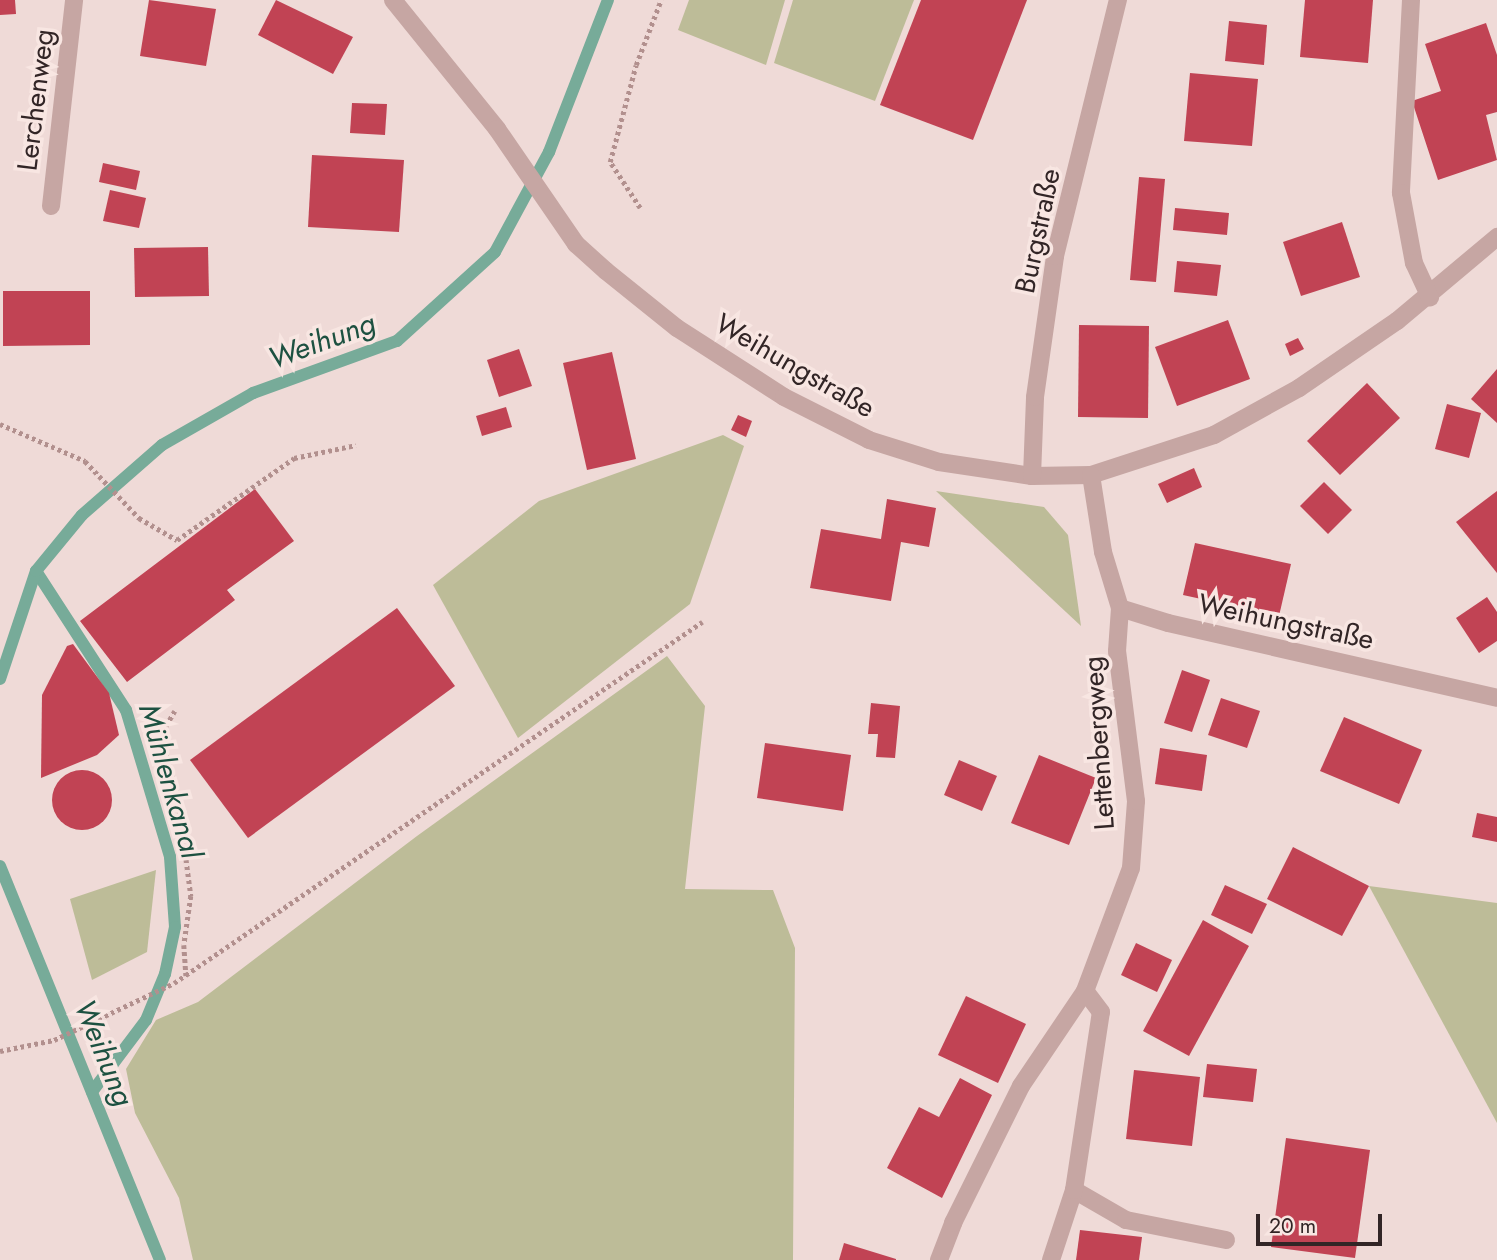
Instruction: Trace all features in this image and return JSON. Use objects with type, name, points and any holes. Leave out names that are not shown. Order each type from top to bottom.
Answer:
[{"type":"street","name":"Lerchenweg","points":[[51,206],[74,0]]},
{"type":"street","name":"Weihungstraße","points":[[393,0],[407,11],[497,129],[576,244],[677,328],[784,397],[869,440],[927,458],[1032,476],[1091,475]]},
{"type":"street","name":"Burgstraße","points":[[1032,476],[1035,397],[1055,256],[1118,0]]},
{"type":"street","points":[[1411,0],[1401,193],[1414,263],[1430,297]]},
{"type":"street","points":[[1120,608],[1103,552],[1091,475],[1214,435],[1299,388],[1430,297],[1497,237]]},
{"type":"street","name":"Weihungstraße","points":[[1120,608],[1168,623],[1497,698]]},
{"type":"street","name":"Lettenbergweg","points":[[939,1260],[953,1223],[1021,1086],[1085,991],[1131,868],[1136,801],[1117,652],[1120,608]]},
{"type":"street","points":[[1051,1260],[1074,1191],[1101,1012],[1085,991]]},
{"type":"street","points":[[1074,1191],[1126,1220],[1226,1240]]},
{"type":"path","points":[[640,208],[610,162],[636,65],[661,0]]},
{"type":"path","points":[[0,424],[85,461],[139,518],[177,540],[294,458],[356,445]]},
{"type":"path","points":[[0,1051],[54,1040],[174,984],[702,622]]},
{"type":"path","points":[[175,711],[161,735],[178,797],[191,896],[184,945],[186,976]]},
{"type":"green space","points":[[689,0],[785,0],[766,65],[678,30]]},
{"type":"green space","points":[[793,0],[914,0],[875,101],[774,63]]},
{"type":"green space","points":[[723,435],[744,446],[690,604],[518,738],[433,585],[539,501]]},
{"type":"green space","points":[[936,491],[1044,507],[1068,535],[1081,626]]},
{"type":"green space","points":[[667,656],[705,706],[685,889],[773,890],[795,948],[793,1260],[193,1260],[179,1198],[135,1113],[126,1069],[156,1020],[198,1002],[417,836]]},
{"type":"green space","points":[[156,870],[147,952],[92,980],[70,899]]},
{"type":"green space","points":[[1369,886],[1497,903],[1497,1123]]},
{"type":"building","points":[[0,0],[15,0],[16,14],[0,15]]},
{"type":"building","points":[[149,0],[216,9],[206,66],[140,56]]},
{"type":"building","points":[[276,0],[353,37],[333,74],[258,35]]},
{"type":"building","points":[[921,0],[1027,0],[973,140],[880,105]]},
{"type":"building","points":[[1305,0],[1373,0],[1368,63],[1300,57]]},
{"type":"building","points":[[1229,21],[1267,25],[1264,65],[1225,61]]},
{"type":"building","points":[[1486,23],[1497,55],[1497,112],[1486,115],[1497,160],[1438,180],[1412,101],[1441,91],[1425,44]]},
{"type":"building","points":[[1190,73],[1258,79],[1252,146],[1184,141]]},
{"type":"building","points":[[352,103],[387,104],[385,135],[350,133]]},
{"type":"building","points":[[312,155],[404,160],[399,232],[308,227]]},
{"type":"building","points":[[103,163],[140,171],[136,190],[99,182]]},
{"type":"building","points":[[1139,177],[1165,179],[1156,282],[1130,280]]},
{"type":"building","points":[[110,190],[146,198],[139,228],[103,221]]},
{"type":"building","points":[[1175,208],[1229,213],[1227,235],[1173,230]]},
{"type":"building","points":[[1342,222],[1360,277],[1301,296],[1283,242]]},
{"type":"building","points":[[208,247],[209,296],[135,297],[134,248]]},
{"type":"building","points":[[1177,261],[1221,265],[1217,296],[1174,292]]},
{"type":"building","points":[[3,291],[90,291],[90,345],[3,346]]},
{"type":"building","points":[[1228,320],[1250,379],[1177,406],[1155,347]]},
{"type":"building","points":[[1079,325],[1149,326],[1148,418],[1078,417]]},
{"type":"building","points":[[1298,338],[1304,349],[1290,356],[1285,344]]},
{"type":"building","points":[[519,349],[532,386],[499,397],[487,360]]},
{"type":"building","points":[[612,352],[636,459],[587,470],[563,363]]},
{"type":"building","points":[[1497,369],[1497,423],[1471,399]]},
{"type":"building","points":[[1367,383],[1400,418],[1340,475],[1307,441]]},
{"type":"building","points":[[1447,404],[1481,413],[1469,458],[1435,449]]},
{"type":"building","points":[[506,407],[512,427],[482,436],[476,416]]},
{"type":"building","points":[[738,415],[752,421],[746,437],[731,430]]},
{"type":"building","points":[[1194,468],[1202,487],[1167,503],[1158,484]]},
{"type":"building","points":[[1324,482],[1352,510],[1328,534],[1300,506]]},
{"type":"building","points":[[255,489],[294,541],[227,590],[235,600],[127,682],[80,621]]},
{"type":"building","points":[[1497,491],[1497,573],[1456,522]]},
{"type":"building","points":[[887,499],[936,508],[929,547],[901,542],[891,601],[810,588],[821,529],[881,539]]},
{"type":"building","points":[[1195,543],[1291,564],[1279,616],[1183,595]]},
{"type":"building","points":[[1487,597],[1497,612],[1497,641],[1479,653],[1456,618]]},
{"type":"building","points":[[397,608],[455,686],[248,838],[190,760]]},
{"type":"building","points":[[73,644],[109,693],[119,735],[97,755],[41,778],[42,695],[67,646]]},
{"type":"building","points":[[1182,670],[1210,680],[1192,732],[1164,723]]},
{"type":"building","points":[[1221,698],[1260,711],[1247,748],[1208,735]]},
{"type":"building","points":[[871,703],[900,706],[895,758],[876,757],[878,734],[868,734]]},
{"type":"building","points":[[1344,717],[1422,750],[1399,804],[1320,771]]},
{"type":"building","points":[[765,743],[851,755],[843,811],[757,798]]},
{"type":"building","points":[[1160,748],[1207,755],[1202,791],[1155,784]]},
{"type":"building","points":[[1039,755],[1096,778],[1069,845],[1011,823]]},
{"type":"building","points":[[959,760],[997,776],[982,811],[944,795]]},
{"type":"building","points":[[82,770],[103,779],[112,800],[103,821],[82,830],[61,821],[52,800],[61,779]]},
{"type":"building","points":[[1477,813],[1497,817],[1497,842],[1472,837]]},
{"type":"building","points":[[1293,847],[1369,886],[1342,936],[1267,899]]},
{"type":"building","points":[[1225,885],[1267,904],[1252,934],[1211,915]]},
{"type":"building","points":[[1203,920],[1249,946],[1189,1056],[1143,1031]]},
{"type":"building","points":[[1136,943],[1172,960],[1157,992],[1121,975]]},
{"type":"building","points":[[966,996],[1026,1024],[998,1083],[938,1055]]},
{"type":"building","points":[[1207,1064],[1257,1069],[1253,1102],[1203,1097]]},
{"type":"building","points":[[1134,1070],[1200,1077],[1192,1146],[1126,1139]]},
{"type":"building","points":[[960,1078],[992,1095],[942,1198],[887,1168],[919,1107],[939,1117]]},
{"type":"building","points":[[1286,1138],[1370,1150],[1355,1258],[1271,1247]]},
{"type":"building","points":[[1080,1230],[1142,1237],[1139,1260],[1076,1260]]},
{"type":"building","points":[[844,1243],[896,1259],[896,1260],[839,1260]]},
{"type":"waterway","name":"Weihung","points":[[0,679],[36,571],[82,515],[162,445],[253,393],[397,341],[495,252],[549,152],[608,0]]},
{"type":"waterway","name":"Mühlenkanal","points":[[36,571],[126,710],[170,857],[175,927],[165,974],[146,1020],[92,1092]]},
{"type":"waterway","name":"Weihung","points":[[0,866],[160,1260]]}]
